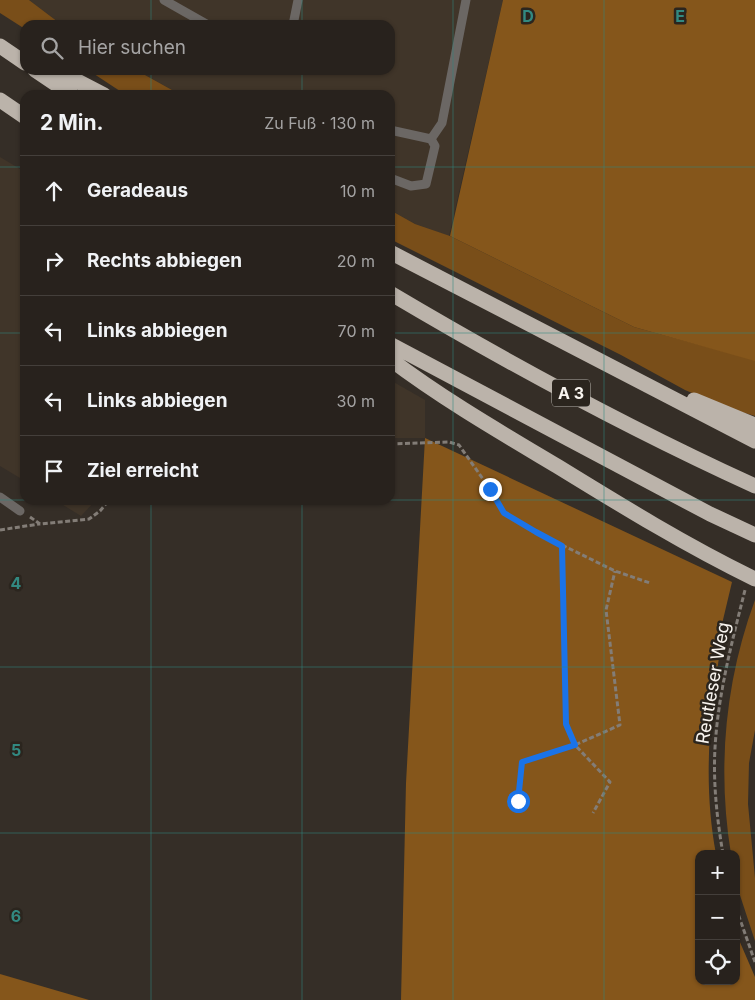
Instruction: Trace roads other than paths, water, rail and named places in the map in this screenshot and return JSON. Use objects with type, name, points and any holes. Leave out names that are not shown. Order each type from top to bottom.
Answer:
[{"type":"highway","points":[[0,46],[20,54]]},
{"type":"highway","points":[[0,46],[20,60]]},
{"type":"highway","points":[[42,75],[65,90]]},
{"type":"highway","points":[[66,75],[94,90]]},
{"type":"highway","points":[[0,100],[20,114]]},
{"type":"highway","name":"A 3","points":[[395,255],[755,441]]},
{"type":"highway","name":"A 3","points":[[395,296],[451,329],[592,405],[755,486]]},
{"type":"highway","name":"A 3","points":[[395,347],[710,514],[755,535]]},
{"type":"highway","name":"A 3","points":[[594,358],[755,425]]},
{"type":"highway","points":[[395,363],[442,396],[604,495],[730,567],[750,582]]},
{"type":"lane","points":[[164,0],[199,20]]},
{"type":"lane","points":[[293,20],[298,0]]},
{"type":"lane","points":[[431,138],[442,123],[466,0]]},
{"type":"lane","points":[[395,131],[431,138]]},
{"type":"lane","points":[[395,180],[411,186],[426,184],[435,146],[431,138]]},
{"type":"lane","points":[[0,497],[20,511]]}]
